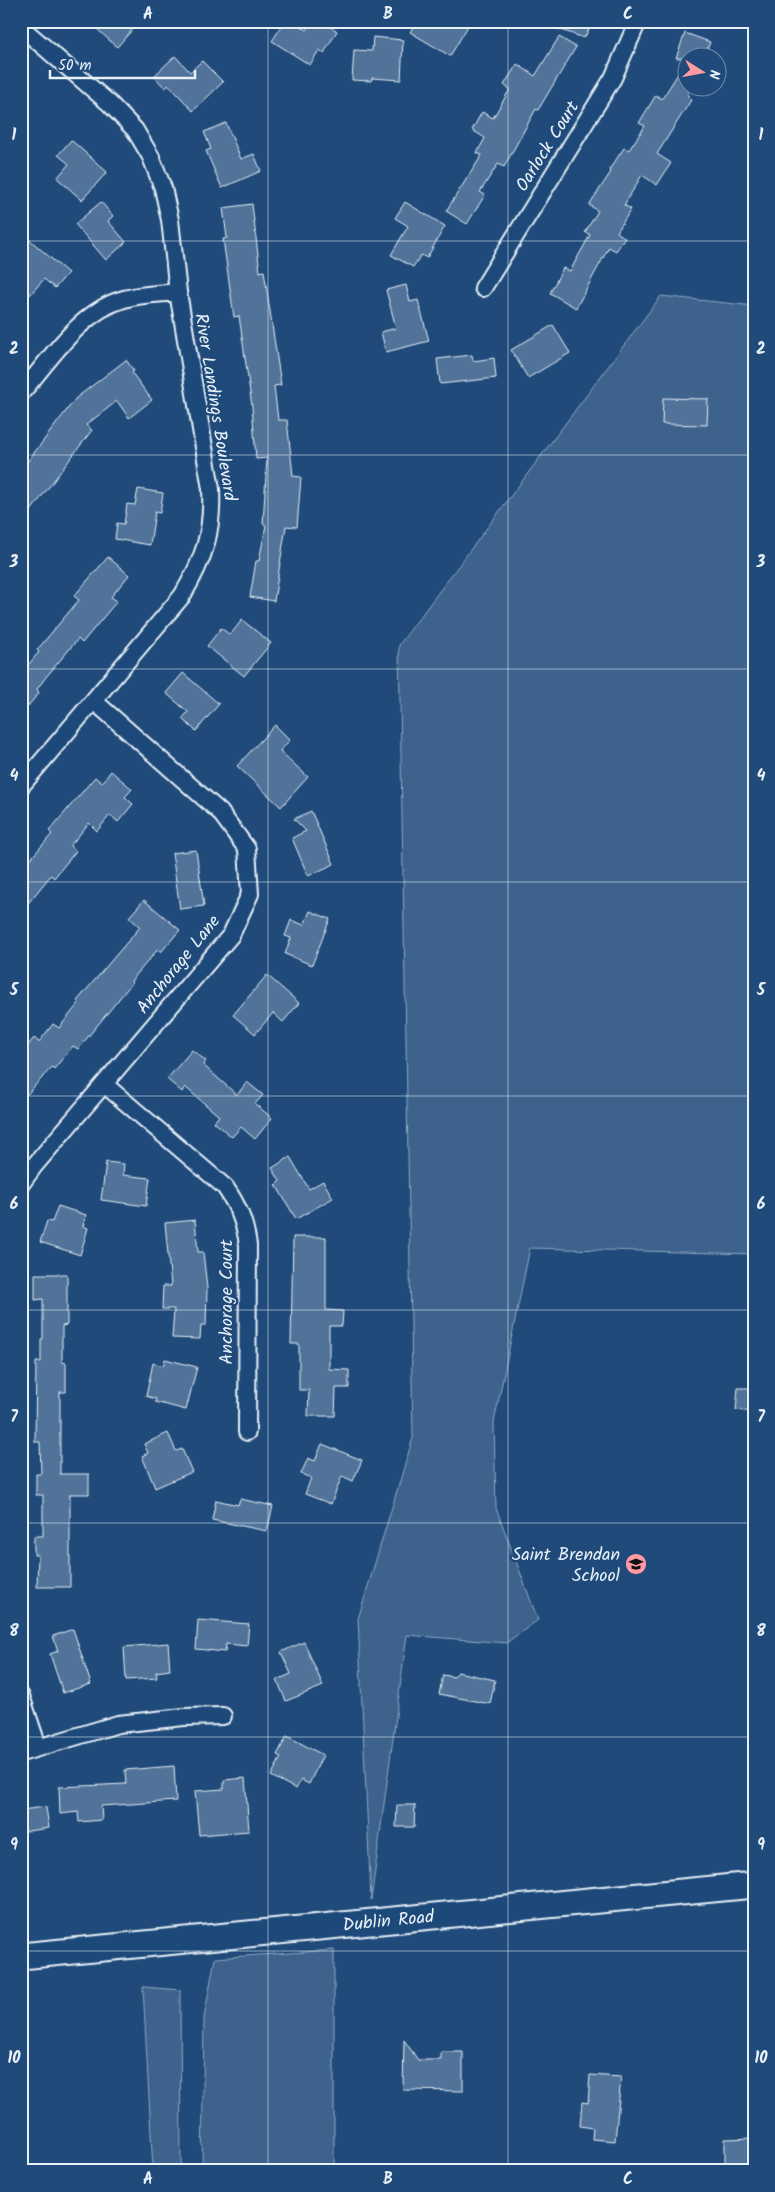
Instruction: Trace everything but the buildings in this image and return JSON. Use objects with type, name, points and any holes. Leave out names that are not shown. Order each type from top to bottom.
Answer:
[{"type":"main road","name":"Dublin Road","points":[[21,1956],[754,1885]]},
{"type":"street","name":"Oarlock Court","points":[[483,288],[612,78],[638,21]]},
{"type":"street","name":"River Landings Boulevard","points":[[21,27],[110,104],[135,130],[151,157],[163,188],[170,220],[178,292],[211,489],[212,518],[209,536],[196,572],[182,596],[21,786]]},
{"type":"street","points":[[21,393],[78,328],[100,310],[125,298],[178,292]]},
{"type":"street","name":"Anchorage Lane","points":[[21,1184],[34,1166],[231,935],[250,894],[246,849],[220,812],[94,701]]},
{"type":"street","name":"Anchorage Court","points":[[104,1084],[225,1188],[238,1205],[245,1224],[248,1244],[247,1432]]},
{"type":"street","points":[[21,1696],[38,1748]]},
{"type":"street","points":[[21,1753],[118,1724],[184,1717],[223,1716]]},
{"type":"shaded area","points":[[661,296],[754,306],[754,1254],[530,1248],[494,1422],[496,1508],[538,1620],[506,1643],[407,1635],[371,1900],[358,1619],[413,1438],[399,645]]},
{"type":"shaded area","points":[[334,1950],[334,2171],[202,2171],[204,2018],[215,1958]]},
{"type":"shaded area","points":[[143,1987],[180,1990],[181,2171],[153,2171]]},
{"type":"place","name":"Saint Brendan School","points":[[636,1564]]}]
